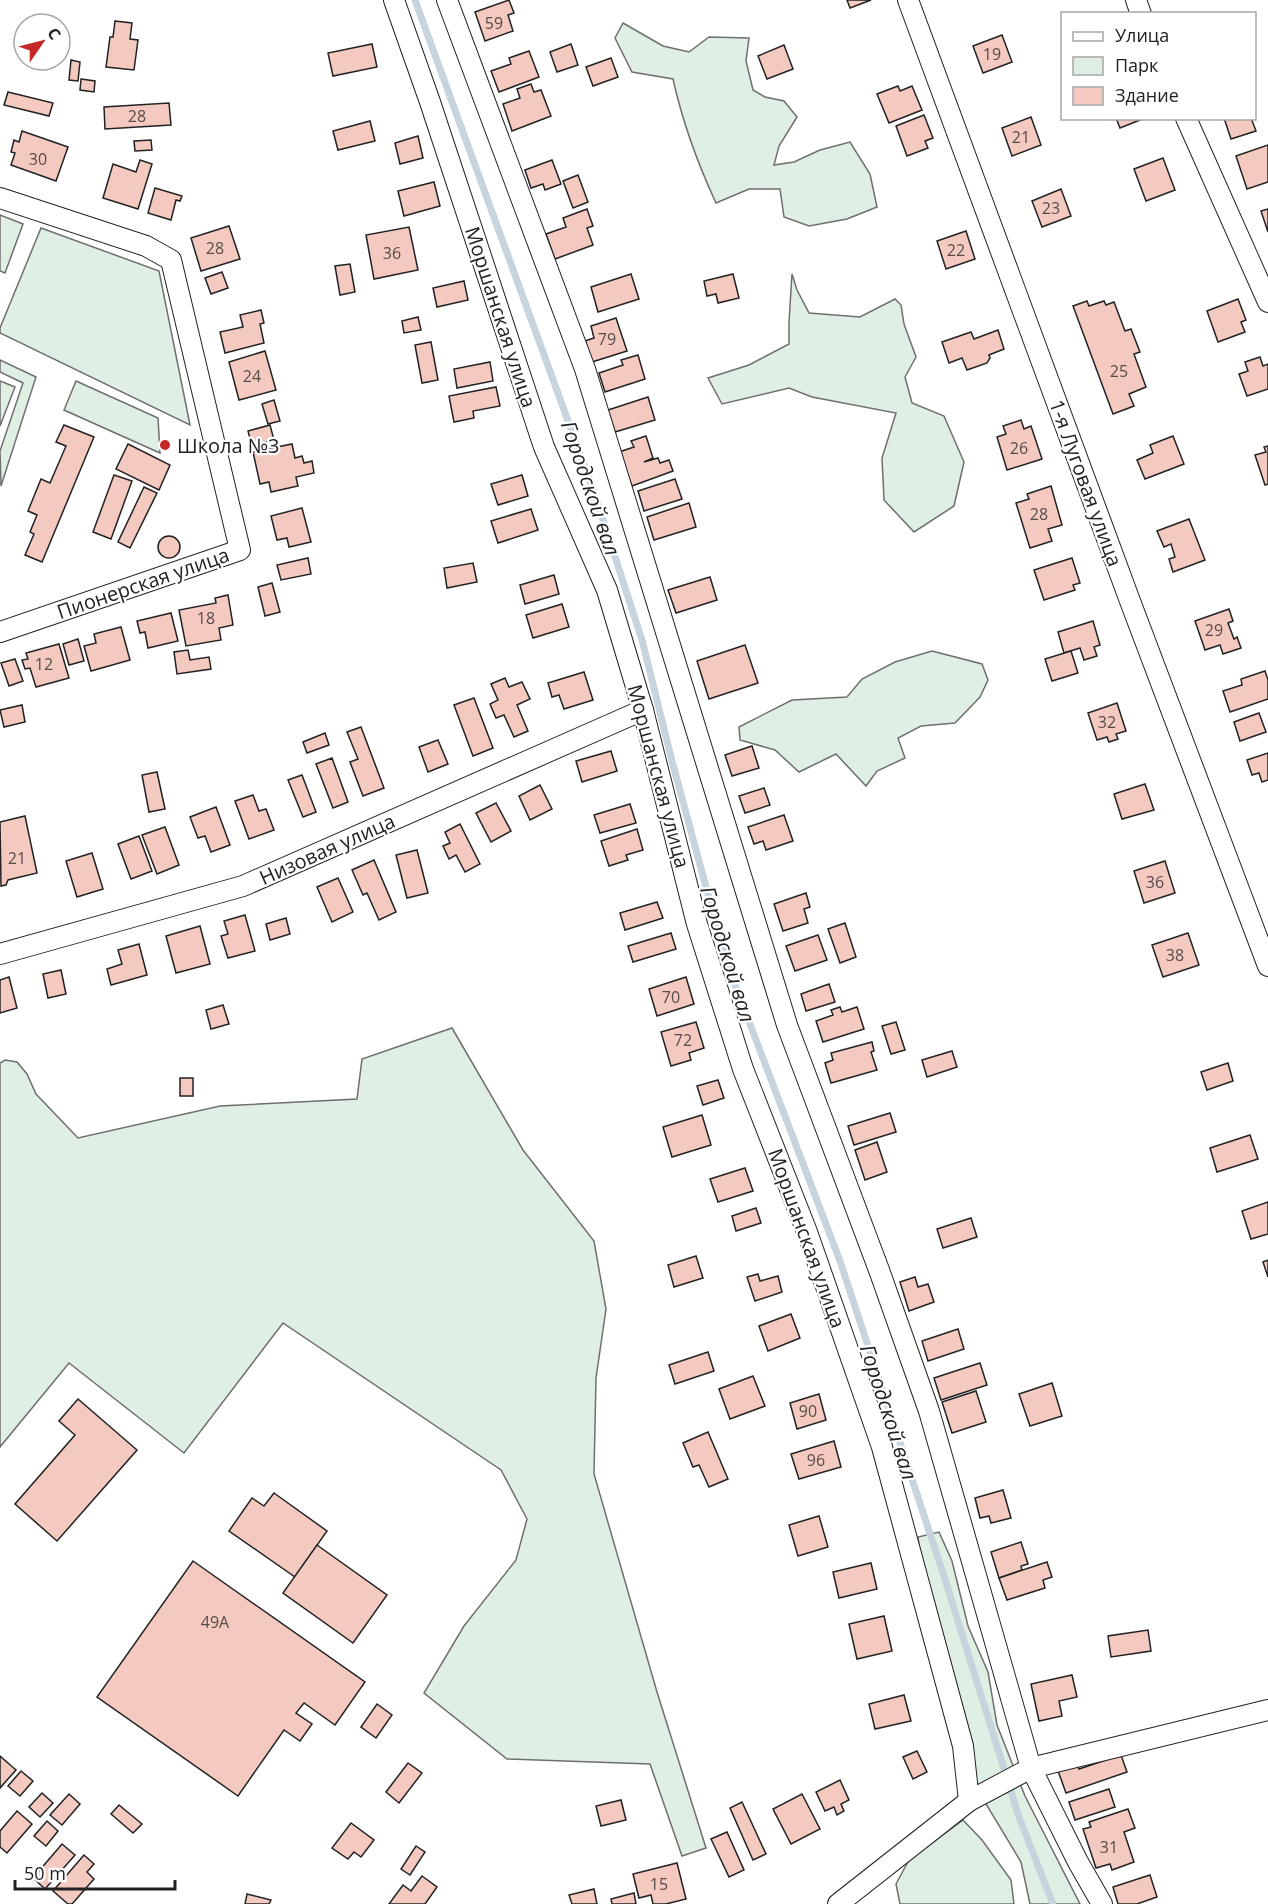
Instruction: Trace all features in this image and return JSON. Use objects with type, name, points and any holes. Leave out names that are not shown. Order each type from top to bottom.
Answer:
[{"type":"street","name":"Моршанская улица","points":[[394,0],[434,113],[544,447],[607,590],[643,710],[697,924],[743,1069],[807,1232],[882,1447],[963,1746],[969,1801]]},
{"type":"street","points":[[447,0],[585,369],[787,1025],[879,1270],[928,1411],[1024,1772],[1102,1904]]},
{"type":"street","name":"1-я Луговая улица","points":[[908,0],[1130,601],[1268,966]]},
{"type":"street","points":[[1187,120],[1268,302]]},
{"type":"street","name":"Пионерская улица","points":[[0,198],[146,246],[171,260],[240,550],[0,632]]},
{"type":"street","name":"Низовая улица","points":[[0,954],[243,886],[643,710]]},
{"type":"street","points":[[838,1904],[969,1801],[1024,1772],[1268,1710]]},
{"type":"green space","points":[[623,23],[663,46],[689,52],[709,37],[749,38],[746,61],[753,90],[765,97],[784,101],[797,117],[779,146],[774,165],[794,162],[820,150],[850,142],[870,174],[877,207],[847,219],[809,226],[784,217],[780,189],[749,189],[716,203],[691,142],[673,79],[632,72],[615,38]]},
{"type":"green space","points":[[0,215],[23,224],[5,273],[0,271]]},
{"type":"green space","points":[[41,228],[159,271],[190,425],[0,333],[0,328]]},
{"type":"green space","points":[[792,274],[797,290],[809,313],[860,317],[895,299],[901,305],[904,324],[916,357],[905,377],[912,403],[944,416],[964,462],[954,506],[914,532],[884,500],[882,458],[896,413],[812,397],[789,388],[722,404],[708,378],[749,365],[789,344]]},
{"type":"green space","points":[[0,360],[36,377],[1,486],[0,451],[23,383],[0,372]]},
{"type":"green space","points":[[0,381],[15,387],[0,426]]},
{"type":"green space","points":[[76,381],[158,418],[160,453],[64,410]]},
{"type":"green space","points":[[932,651],[982,664],[988,680],[980,697],[955,723],[921,726],[898,738],[905,758],[877,771],[866,786],[836,754],[799,772],[775,750],[740,740],[739,727],[792,700],[847,697],[862,679],[895,662]]},
{"type":"green space","points":[[452,1028],[523,1150],[594,1241],[606,1309],[596,1378],[594,1474],[657,1692],[706,1848],[682,1856],[650,1764],[507,1759],[424,1693],[464,1626],[516,1560],[527,1519],[501,1470],[283,1323],[184,1453],[69,1363],[0,1447],[0,1063],[5,1060],[17,1062],[27,1074],[36,1094],[78,1138],[220,1106],[357,1099],[362,1059]]},
{"type":"green space","points":[[939,1532],[952,1561],[968,1626],[988,1672],[997,1725],[1025,1796],[1080,1904],[1030,1904],[1021,1862],[980,1794],[968,1760],[924,1582],[918,1537]]},
{"type":"green space","points":[[963,1820],[982,1840],[1011,1880],[1014,1904],[900,1904],[896,1884],[909,1860]]},
{"type":"building","points":[[509,0],[514,13],[508,15],[513,31],[485,41],[475,12]]},
{"type":"building","points":[[847,0],[871,0],[850,8]]},
{"type":"building","points":[[115,21],[132,23],[130,39],[138,40],[134,70],[106,67],[110,37],[113,37]]},
{"type":"building","points":[[1002,35],[1012,62],[983,73],[973,46]]},
{"type":"building","points":[[372,44],[377,67],[333,76],[328,53]]},
{"type":"building","points":[[571,44],[578,65],[557,72],[550,52]]},
{"type":"building","points":[[784,45],[793,69],[767,79],[758,56]]},
{"type":"building","points":[[529,51],[539,77],[499,92],[491,71],[511,64],[509,58]]},
{"type":"building","points":[[611,58],[618,77],[593,86],[586,67]]},
{"type":"building","points":[[72,60],[80,62],[78,81],[69,80]]},
{"type":"building","points":[[81,79],[95,81],[94,92],[80,90]]},
{"type":"building","points":[[531,84],[534,92],[541,90],[551,116],[512,131],[503,104],[520,98],[517,89]]},
{"type":"building","points":[[898,86],[900,91],[912,86],[922,110],[889,123],[877,94]]},
{"type":"building","points":[[8,92],[53,103],[49,116],[4,105]]},
{"type":"building","points":[[169,103],[171,125],[105,129],[104,107]]},
{"type":"building","points":[[924,115],[933,138],[925,141],[928,148],[907,156],[896,126]]},
{"type":"building","points":[[1031,117],[1041,145],[1012,156],[1002,128]]},
{"type":"building","points":[[1117,120],[1140,120],[1120,128]]},
{"type":"building","points":[[1225,120],[1252,120],[1256,131],[1231,139]]},
{"type":"building","points":[[370,121],[375,141],[338,150],[333,131]]},
{"type":"building","points":[[22,131],[68,147],[56,181],[11,165],[15,153],[11,152],[14,140],[19,142]]},
{"type":"building","points":[[418,136],[423,158],[400,164],[395,143]]},
{"type":"building","points":[[151,140],[152,150],[135,151],[134,141]]},
{"type":"building","points":[[1268,145],[1268,182],[1247,189],[1236,156]]},
{"type":"building","points":[[1163,158],[1175,190],[1146,201],[1134,169]]},
{"type":"building","points":[[140,160],[152,164],[138,209],[103,198],[113,164],[136,172]]},
{"type":"building","points":[[552,160],[561,184],[545,190],[543,184],[531,188],[525,170]]},
{"type":"building","points":[[578,175],[588,202],[573,208],[563,181]]},
{"type":"building","points":[[434,182],[440,206],[404,216],[398,191]]},
{"type":"building","points":[[155,188],[182,196],[180,201],[176,200],[171,220],[148,213]]},
{"type":"building","points":[[1061,189],[1071,216],[1042,227],[1032,201]]},
{"type":"building","points":[[587,209],[593,226],[587,228],[593,245],[555,259],[546,234],[566,227],[563,218]]},
{"type":"building","points":[[1268,209],[1268,232],[1261,211]]},
{"type":"building","points":[[229,226],[240,259],[201,271],[191,238]]},
{"type":"building","points":[[409,227],[418,270],[374,279],[366,235]]},
{"type":"building","points":[[966,231],[975,259],[946,269],[937,241]]},
{"type":"building","points":[[350,264],[355,292],[340,295],[335,266]]},
{"type":"building","points":[[222,272],[228,288],[211,294],[205,278]]},
{"type":"building","points":[[631,274],[639,299],[598,312],[591,287]]},
{"type":"building","points":[[733,274],[739,298],[718,303],[716,294],[707,296],[704,281]]},
{"type":"building","points":[[464,281],[468,300],[437,307],[433,288]]},
{"type":"building","points":[[1238,299],[1246,320],[1241,322],[1245,332],[1218,342],[1207,311]]},
{"type":"building","points":[[1087,301],[1089,306],[1104,301],[1106,305],[1114,302],[1125,331],[1131,329],[1140,352],[1134,354],[1146,387],[1129,394],[1134,406],[1113,414],[1073,306]]},
{"type":"building","points":[[261,310],[264,323],[260,324],[264,343],[225,353],[220,332],[243,327],[240,315]]},
{"type":"building","points":[[418,317],[421,330],[404,333],[402,321]]},
{"type":"building","points":[[616,318],[627,351],[592,362],[585,341],[594,338],[591,326]]},
{"type":"building","points":[[998,330],[1004,349],[989,355],[987,363],[967,370],[962,358],[949,363],[942,342],[971,332],[974,339]]},
{"type":"building","points":[[431,342],[438,380],[422,383],[415,345]]},
{"type":"building","points":[[265,351],[276,390],[239,400],[229,362]]},
{"type":"building","points":[[638,355],[645,379],[605,392],[599,373],[623,365],[621,360]]},
{"type":"building","points":[[1260,357],[1263,366],[1268,364],[1268,389],[1247,396],[1239,374],[1248,371],[1245,362]]},
{"type":"building","points":[[490,362],[493,381],[457,388],[454,369]]},
{"type":"building","points":[[496,387],[500,406],[473,411],[474,418],[454,422],[449,396]]},
{"type":"building","points":[[648,397],[655,420],[615,432],[608,410]]},
{"type":"building","points":[[274,400],[280,421],[268,424],[262,404]]},
{"type":"building","points":[[1021,420],[1024,429],[1031,426],[1042,459],[1007,470],[997,437],[1006,434],[1003,426]]},
{"type":"building","points":[[64,425],[94,437],[42,562],[25,555],[34,534],[30,532],[37,515],[28,511],[41,479],[50,483],[66,446],[56,442]]},
{"type":"building","points":[[270,425],[274,440],[252,446],[248,431]]},
{"type":"building","points":[[646,436],[653,458],[644,462],[658,458],[660,463],[669,460],[673,471],[632,486],[619,452],[634,447],[631,441]]},
{"type":"building","points":[[1173,436],[1184,464],[1145,479],[1137,460],[1153,453],[1150,445]]},
{"type":"building","points":[[128,444],[170,465],[159,490],[116,469]]},
{"type":"building","points":[[292,444],[295,458],[302,456],[304,463],[312,461],[314,473],[296,477],[298,486],[271,492],[269,482],[260,484],[253,452]]},
{"type":"building","points":[[1268,446],[1268,484],[1265,485],[1255,455],[1266,452],[1264,447]]},
{"type":"building","points":[[114,475],[132,481],[111,539],[93,532]]},
{"type":"building","points":[[522,475],[528,496],[498,505],[491,484]]},
{"type":"building","points":[[675,479],[682,499],[644,511],[638,491]]},
{"type":"building","points":[[1051,486],[1062,525],[1048,529],[1052,541],[1030,548],[1016,503],[1029,499],[1027,494]]},
{"type":"building","points":[[144,487],[157,493],[130,548],[118,542]]},
{"type":"building","points":[[689,503],[696,527],[654,540],[647,517]]},
{"type":"building","points":[[302,508],[311,542],[289,547],[287,538],[277,540],[271,516]]},
{"type":"building","points":[[531,509],[538,530],[498,543],[491,521]]},
{"type":"building","points":[[1189,519],[1205,560],[1173,572],[1169,559],[1175,557],[1171,544],[1164,547],[1157,531]]},
{"type":"building","points":[[169,536],[177,539],[180,547],[177,555],[169,558],[161,555],[158,547],[161,539]]},
{"type":"building","points":[[308,558],[311,574],[281,580],[277,565]]},
{"type":"building","points":[[1072,558],[1080,583],[1073,585],[1075,590],[1044,600],[1034,570]]},
{"type":"building","points":[[473,563],[477,582],[447,588],[444,568]]},
{"type":"building","points":[[554,575],[559,594],[525,604],[520,585]]},
{"type":"building","points":[[710,577],[717,600],[676,613],[668,590]]},
{"type":"building","points":[[272,583],[280,612],[265,616],[258,587]]},
{"type":"building","points":[[228,595],[233,625],[219,628],[221,640],[186,646],[179,610],[216,603],[215,598]]},
{"type":"building","points":[[562,604],[569,627],[533,638],[526,615]]},
{"type":"building","points":[[1229,609],[1233,621],[1228,623],[1234,639],[1237,637],[1241,648],[1223,654],[1220,645],[1205,650],[1195,621]]},
{"type":"building","points":[[171,613],[178,641],[148,648],[145,632],[140,633],[137,621]]},
{"type":"building","points":[[1093,621],[1100,645],[1094,647],[1097,656],[1084,660],[1080,648],[1064,653],[1058,632]]},
{"type":"building","points":[[121,627],[130,660],[91,671],[84,646],[96,643],[94,634]]},
{"type":"building","points":[[78,639],[84,661],[69,665],[63,644]]},
{"type":"building","points":[[59,644],[69,678],[36,687],[30,668],[25,669],[22,660],[28,659],[26,653]]},
{"type":"building","points":[[745,645],[758,683],[709,699],[697,661]]},
{"type":"building","points":[[188,650],[190,660],[209,657],[211,669],[177,674],[174,652]]},
{"type":"building","points":[[1071,651],[1078,673],[1052,681],[1045,659]]},
{"type":"building","points":[[15,659],[23,681],[9,686],[1,663]]},
{"type":"building","points":[[1265,671],[1268,680],[1268,699],[1230,712],[1223,691],[1242,685],[1241,679]]},
{"type":"building","points":[[584,672],[593,700],[564,709],[559,695],[552,697],[548,683]]},
{"type":"building","points":[[505,678],[509,687],[522,682],[530,699],[517,705],[528,731],[514,737],[504,715],[496,718],[490,704],[498,700],[491,684]]},
{"type":"building","points":[[474,698],[493,748],[473,756],[454,705]]},
{"type":"building","points":[[1117,703],[1126,731],[1116,734],[1118,739],[1109,742],[1107,737],[1097,740],[1088,713]]},
{"type":"building","points":[[22,705],[25,722],[4,727],[0,710]]},
{"type":"building","points":[[1259,713],[1266,732],[1240,741],[1234,722]]},
{"type":"building","points":[[361,727],[384,788],[363,796],[350,762],[358,759],[347,732]]},
{"type":"building","points":[[325,733],[329,745],[307,753],[303,742]]},
{"type":"building","points":[[438,740],[448,764],[428,772],[419,747]]},
{"type":"building","points":[[752,746],[759,768],[732,776],[725,755]]},
{"type":"building","points":[[611,751],[617,771],[582,782],[576,761]]},
{"type":"building","points":[[1268,753],[1268,780],[1262,782],[1259,773],[1252,775],[1247,760]]},
{"type":"building","points":[[332,758],[348,802],[333,808],[316,764]]},
{"type":"building","points":[[157,772],[165,809],[149,812],[142,775]]},
{"type":"building","points":[[302,775],[316,812],[303,817],[288,780]]},
{"type":"building","points":[[1145,784],[1154,810],[1122,819],[1114,794]]},
{"type":"building","points":[[540,785],[552,809],[530,820],[519,796]]},
{"type":"building","points":[[764,788],[770,805],[745,813],[739,796]]},
{"type":"building","points":[[253,795],[259,811],[266,809],[274,830],[249,839],[235,801]]},
{"type":"building","points":[[496,803],[511,831],[491,842],[476,813]]},
{"type":"building","points":[[630,804],[636,823],[600,833],[594,815]]},
{"type":"building","points":[[216,807],[230,845],[211,852],[205,836],[198,838],[190,817]]},
{"type":"building","points":[[784,815],[793,841],[766,850],[763,841],[754,844],[748,827]]},
{"type":"building","points":[[25,816],[37,873],[8,880],[6,885],[1,886],[0,822]]},
{"type":"building","points":[[460,824],[480,864],[465,872],[456,855],[449,859],[443,846],[450,843],[445,832]]},
{"type":"building","points":[[165,827],[179,865],[157,874],[142,835]]},
{"type":"building","points":[[637,829],[643,850],[626,855],[628,860],[609,866],[601,841]]},
{"type":"building","points":[[139,836],[152,871],[131,879],[118,844]]},
{"type":"building","points":[[417,850],[428,893],[407,898],[396,855]]},
{"type":"building","points":[[92,853],[103,889],[77,897],[66,861]]},
{"type":"building","points":[[374,860],[396,912],[379,920],[367,893],[363,895],[352,870]]},
{"type":"building","points":[[1165,861],[1175,893],[1144,903],[1134,871]]},
{"type":"building","points":[[338,878],[353,912],[332,922],[317,887]]},
{"type":"building","points":[[806,893],[810,907],[804,909],[808,923],[783,931],[774,904]]},
{"type":"building","points":[[657,902],[663,918],[625,930],[620,913]]},
{"type":"building","points":[[245,915],[255,951],[228,958],[221,936],[228,934],[224,921]]},
{"type":"building","points":[[286,918],[290,934],[270,940],[266,924]]},
{"type":"building","points":[[845,923],[856,957],[840,963],[828,929]]},
{"type":"building","points":[[200,926],[210,964],[176,973],[166,936]]},
{"type":"building","points":[[671,933],[676,949],[633,962],[628,946]]},
{"type":"building","points":[[1188,933],[1199,965],[1163,977],[1152,945]]},
{"type":"building","points":[[818,935],[827,960],[795,971],[786,946]]},
{"type":"building","points":[[139,944],[147,975],[111,985],[107,969],[122,964],[118,950]]},
{"type":"building","points":[[61,970],[66,994],[48,998],[43,974]]},
{"type":"building","points":[[9,977],[17,1008],[0,1013],[0,980]]},
{"type":"building","points":[[686,977],[694,1004],[657,1016],[649,989]]},
{"type":"building","points":[[829,984],[835,1002],[806,1011],[801,994]]},
{"type":"building","points":[[223,1005],[229,1024],[211,1029],[206,1010]]},
{"type":"building","points":[[840,1007],[842,1012],[857,1007],[864,1029],[823,1042],[816,1021],[833,1015],[831,1010]]},
{"type":"building","points":[[696,1022],[704,1048],[689,1053],[691,1060],[671,1066],[661,1032]]},
{"type":"building","points":[[896,1022],[905,1050],[891,1054],[882,1026]]},
{"type":"building","points":[[872,1042],[874,1051],[871,1052],[877,1070],[831,1083],[825,1063],[833,1060],[831,1053]]},
{"type":"building","points":[[952,1051],[957,1067],[927,1077],[922,1060]]},
{"type":"building","points":[[1228,1063],[1233,1081],[1207,1090],[1201,1072]]},
{"type":"building","points":[[180,1078],[193,1078],[193,1096],[180,1096]]},
{"type":"building","points":[[718,1080],[724,1098],[703,1105],[697,1086]]},
{"type":"building","points":[[890,1113],[896,1132],[854,1145],[848,1126]]},
{"type":"building","points":[[702,1115],[711,1145],[672,1157],[663,1127]]},
{"type":"building","points":[[1250,1135],[1258,1159],[1217,1172],[1210,1148]]},
{"type":"building","points":[[877,1142],[887,1172],[865,1180],[855,1150]]},
{"type":"building","points":[[745,1168],[753,1191],[718,1202],[710,1179]]},
{"type":"building","points":[[1268,1202],[1268,1234],[1251,1239],[1242,1211]]},
{"type":"building","points":[[756,1208],[761,1223],[736,1231],[732,1216]]},
{"type":"building","points":[[971,1218],[977,1237],[943,1248],[937,1229]]},
{"type":"building","points":[[696,1256],[703,1278],[674,1287],[668,1265]]},
{"type":"building","points":[[1268,1260],[1268,1277],[1263,1262]]},
{"type":"building","points":[[758,1274],[760,1281],[778,1276],[782,1292],[755,1301],[747,1277]]},
{"type":"building","points":[[915,1277],[918,1287],[928,1284],[934,1302],[909,1311],[900,1282]]},
{"type":"building","points":[[791,1314],[800,1338],[768,1351],[759,1326]]},
{"type":"building","points":[[958,1329],[964,1349],[928,1361],[922,1341]]},
{"type":"building","points":[[708,1352],[714,1371],[675,1384],[669,1365]]},
{"type":"building","points":[[980,1363],[987,1385],[941,1400],[934,1378]]},
{"type":"building","points":[[753,1376],[765,1406],[730,1419],[719,1389]]},
{"type":"building","points":[[1052,1383],[1062,1416],[1030,1426],[1019,1394]]},
{"type":"building","points":[[976,1391],[986,1422],[952,1433],[942,1402]]},
{"type":"building","points":[[819,1394],[826,1420],[797,1429],[790,1403]]},
{"type":"building","points":[[78,1399],[137,1450],[57,1541],[15,1504],[75,1435],[59,1421]]},
{"type":"building","points":[[708,1432],[728,1479],[709,1487],[699,1465],[693,1467],[683,1443]]},
{"type":"building","points":[[834,1441],[841,1467],[799,1479],[791,1454]]},
{"type":"building","points":[[1003,1490],[1011,1518],[991,1523],[989,1516],[980,1518],[975,1498]]},
{"type":"building","points":[[274,1493],[327,1531],[295,1577],[229,1531],[252,1498],[264,1506]]},
{"type":"building","points":[[819,1516],[828,1547],[798,1556],[789,1525]]},
{"type":"building","points":[[1021,1542],[1028,1564],[1021,1566],[1022,1570],[999,1578],[991,1552]]},
{"type":"building","points":[[317,1545],[387,1595],[353,1643],[283,1593]]},
{"type":"building","points":[[193,1561],[365,1682],[335,1725],[304,1703],[296,1713],[312,1724],[300,1741],[284,1730],[238,1796],[97,1697]]},
{"type":"building","points":[[1047,1562],[1052,1577],[1043,1580],[1045,1588],[1007,1600],[999,1578]]},
{"type":"building","points":[[871,1563],[877,1589],[839,1598],[833,1572]]},
{"type":"building","points":[[884,1616],[892,1651],[857,1659],[849,1624]]},
{"type":"building","points":[[1148,1630],[1151,1651],[1111,1657],[1108,1636]]},
{"type":"building","points":[[1072,1675],[1077,1697],[1059,1701],[1062,1716],[1039,1721],[1031,1684]]},
{"type":"building","points":[[904,1695],[911,1721],[875,1729],[869,1704]]},
{"type":"building","points":[[377,1704],[392,1715],[376,1738],[361,1727]]},
{"type":"building","points":[[917,1751],[927,1772],[913,1779],[903,1757]]},
{"type":"building","points":[[1121,1755],[1127,1772],[1066,1793],[1057,1768],[1076,1761],[1079,1769]]},
{"type":"building","points":[[0,1756],[16,1770],[0,1788]]},
{"type":"building","points":[[408,1763],[422,1773],[399,1803],[386,1792]]},
{"type":"building","points":[[21,1771],[33,1781],[20,1796],[8,1786]]},
{"type":"building","points":[[840,1780],[849,1800],[841,1804],[844,1811],[837,1815],[834,1807],[825,1811],[816,1792]]},
{"type":"building","points":[[1109,1789],[1115,1807],[1075,1820],[1069,1802]]},
{"type":"building","points":[[42,1793],[53,1803],[40,1817],[29,1807]]},
{"type":"building","points":[[69,1794],[80,1804],[62,1825],[50,1815]]},
{"type":"building","points":[[802,1794],[820,1829],[791,1844],[773,1809]]},
{"type":"building","points":[[621,1800],[626,1820],[601,1826],[596,1806]]},
{"type":"building","points":[[742,1802],[766,1854],[753,1860],[730,1808]]},
{"type":"building","points":[[119,1805],[142,1824],[133,1833],[111,1814]]},
{"type":"building","points":[[1128,1809],[1135,1828],[1124,1832],[1134,1862],[1112,1870],[1110,1864],[1096,1868],[1083,1829],[1091,1827],[1089,1822]]},
{"type":"building","points":[[17,1811],[32,1824],[7,1853],[0,1847],[0,1831]]},
{"type":"building","points":[[47,1821],[58,1831],[46,1846],[34,1836]]},
{"type":"building","points":[[351,1823],[374,1840],[361,1857],[354,1852],[348,1859],[332,1848]]},
{"type":"building","points":[[727,1832],[744,1870],[729,1877],[711,1839]]},
{"type":"building","points":[[62,1844],[75,1855],[45,1889],[33,1878]]},
{"type":"building","points":[[416,1846],[425,1852],[410,1875],[401,1869]]},
{"type":"building","points":[[84,1855],[94,1864],[87,1872],[94,1879],[72,1904],[68,1904],[53,1891]]},
{"type":"building","points":[[677,1863],[686,1899],[666,1904],[653,1904],[651,1895],[639,1898],[633,1874]]},
{"type":"building","points":[[1150,1875],[1157,1897],[1137,1904],[1118,1904],[1113,1887]]},
{"type":"building","points":[[422,1876],[437,1887],[425,1904],[389,1904],[403,1885],[411,1891]]},
{"type":"building","points":[[594,1889],[597,1904],[572,1904],[569,1895]]},
{"type":"building","points":[[634,1893],[636,1904],[612,1904],[611,1899]]},
{"type":"building","points":[[247,1894],[271,1900],[269,1904],[245,1904]]},
{"type":"waterway","name":"Городской вал","points":[[415,0],[595,495],[642,640],[726,961],[840,1261],[943,1573],[1019,1817],[1053,1904]]},
{"type":"place","name":"Школа №3","points":[[165,445]]}]
